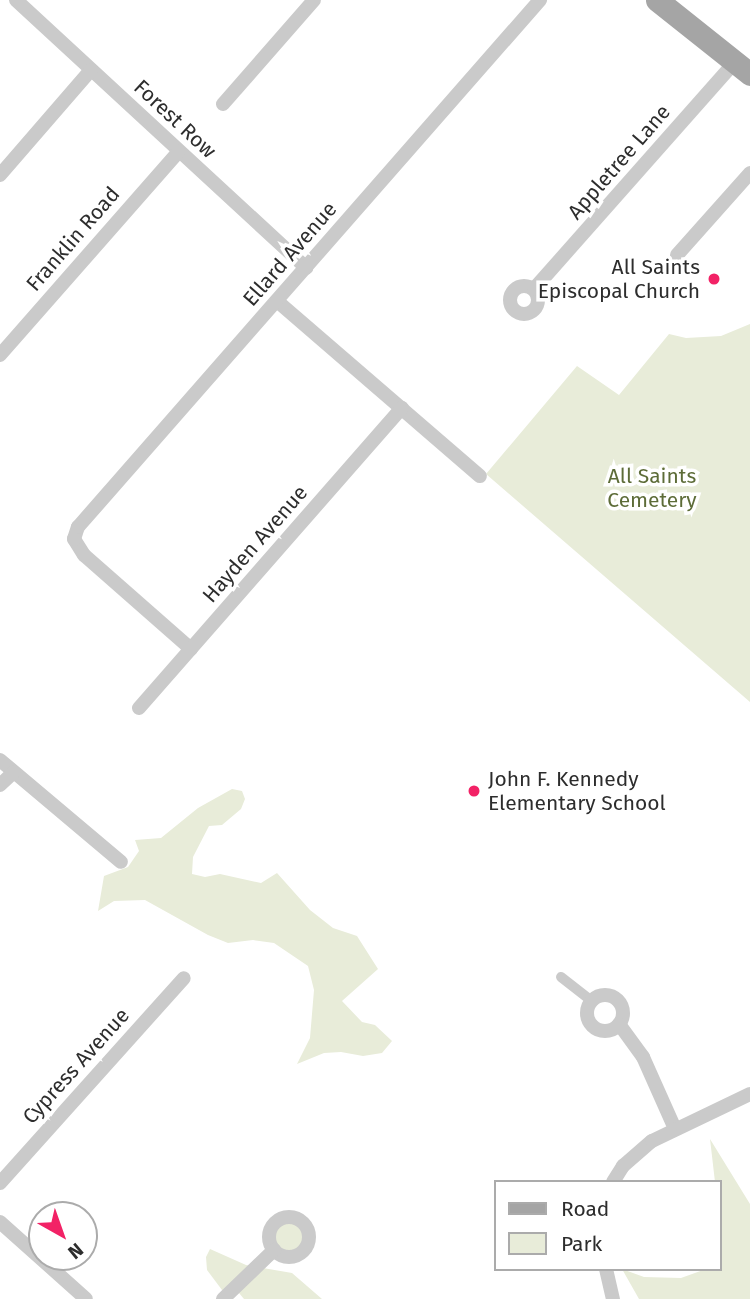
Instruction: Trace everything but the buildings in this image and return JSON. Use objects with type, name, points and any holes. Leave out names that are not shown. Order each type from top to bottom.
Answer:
[{"type":"main road","points":[[657,0],[743,68]]},
{"type":"street","name":"Forest Row","points":[[16,0],[306,268]]},
{"type":"street","points":[[223,104],[314,0]]},
{"type":"street","name":"Ellard Avenue","points":[[191,649],[84,555],[74,539],[78,527],[540,0]]},
{"type":"street","name":"Appletree Lane","points":[[534,289],[743,68]]},
{"type":"street","points":[[0,175],[91,70]]},
{"type":"street","name":"Franklin Road","points":[[0,355],[179,151]]},
{"type":"street","points":[[677,256],[750,173]]},
{"type":"street","points":[[277,301],[480,476]]},
{"type":"street","name":"Hayden Avenue","points":[[139,708],[402,408]]},
{"type":"street","points":[[0,760],[121,862]]},
{"type":"street","points":[[0,785],[13,773]]},
{"type":"street","points":[[561,977],[592,1001]]},
{"type":"street","name":"Cypress Avenue","points":[[0,1183],[184,978]]},
{"type":"street","points":[[603,995],[614,998],[622,1007],[619,1024],[610,1031],[593,1027],[588,1017],[592,1001],[603,995]]},
{"type":"street","points":[[619,1024],[643,1057],[675,1129]]},
{"type":"street","points":[[615,1180],[636,1153],[675,1129],[750,1094]]},
{"type":"street","points":[[0,1222],[86,1299]]},
{"type":"street","points":[[223,1299],[274,1250]]},
{"type":"street","points":[[606,1271],[612,1299]]},
{"type":"green space","name":"All Saints Cemetery","points":[[750,324],[750,702],[486,474],[577,366],[619,395],[669,334],[686,338],[721,336]]},
{"type":"green space","points":[[232,789],[242,791],[245,799],[241,809],[222,825],[209,826],[193,857],[192,874],[205,877],[220,874],[261,883],[277,873],[310,910],[333,928],[357,936],[378,969],[342,1001],[362,1022],[375,1025],[392,1041],[382,1053],[363,1056],[341,1052],[324,1053],[297,1064],[310,1038],[314,990],[308,966],[274,943],[253,940],[228,943],[145,900],[114,901],[98,911],[104,876],[128,867],[139,851],[135,840],[161,838],[198,808]]},
{"type":"green space","points":[[710,1139],[750,1204],[750,1299],[639,1299],[623,1271],[644,1277],[681,1278],[700,1271],[722,1271],[722,1180],[715,1180]]},
{"type":"green space","points":[[289,1221],[300,1226],[305,1237],[300,1248],[289,1253],[278,1248],[273,1237],[278,1226]]},
{"type":"green space","points":[[210,1249],[246,1265],[292,1273],[322,1299],[244,1299],[239,1293],[222,1290],[207,1270],[206,1257]]},
{"type":"place","name":"All Saints Episcopal Church","points":[[714,279]]},
{"type":"place","name":"John F. Kennedy Elementary School","points":[[474,791]]}]
